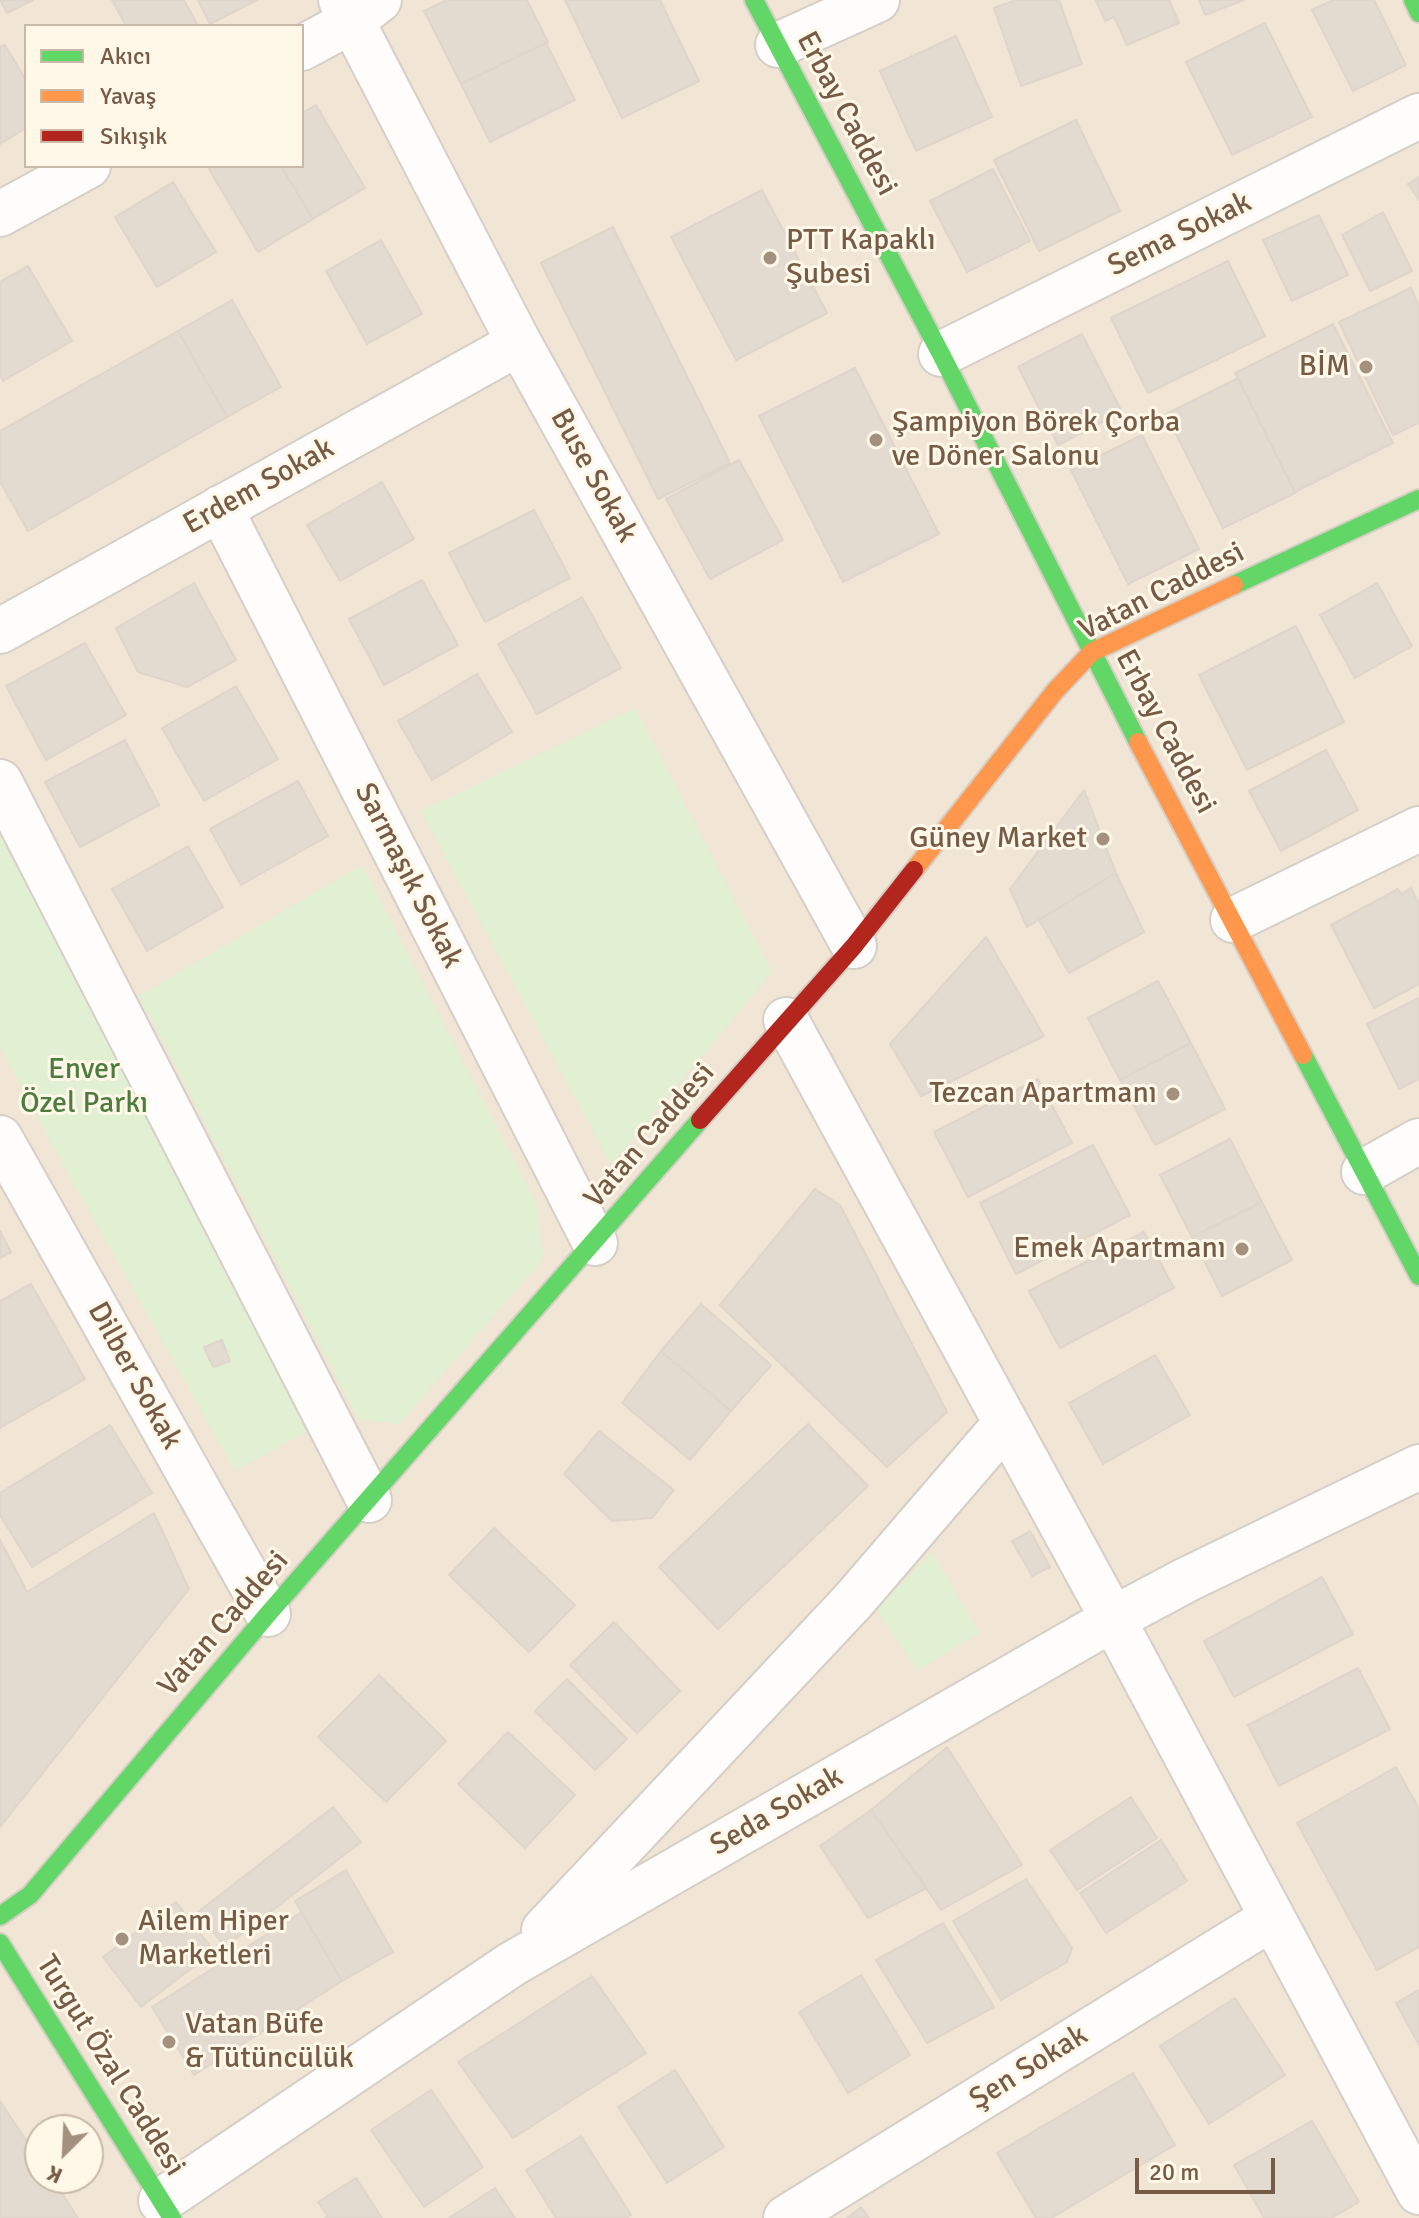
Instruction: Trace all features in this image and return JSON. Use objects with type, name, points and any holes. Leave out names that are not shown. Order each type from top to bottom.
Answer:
[{"type":"street","name":"Erbay Caddesi","points":[[754,0],[1419,1276]]},
{"type":"street","points":[[778,45],[877,0]]},
{"type":"street","points":[[1413,0],[1419,13]]},
{"type":"street","points":[[304,47],[357,7]]},
{"type":"street","name":"Buse Sokak","points":[[357,7],[519,343],[854,946]]},
{"type":"street","name":"Sema Sokak","points":[[941,354],[1419,116]]},
{"type":"street","points":[[0,214],[84,168]]},
{"type":"street","name":"Erdem Sokak","points":[[0,631],[519,343]]},
{"type":"street","name":"Vatan Caddesi","points":[[0,1916],[30,1895],[268,1614],[854,946],[1055,691],[1092,652],[1419,499]]},
{"type":"street","name":"Sarmaşık Sokak","points":[[220,508],[595,1243]]},
{"type":"street","points":[[0,782],[369,1500]]},
{"type":"street","points":[[1233,920],[1419,829]]},
{"type":"street","points":[[786,1020],[1113,1619],[1419,2192]]},
{"type":"street","name":"Dilber Sokak","points":[[0,1138],[268,1614]]},
{"type":"street","points":[[1364,1172],[1419,1141]]},
{"type":"street","points":[[512,1964],[853,1601],[1006,1423]]},
{"type":"street","name":"Seda Sokak","points":[[167,2209],[512,1964],[1113,1619],[1186,1580],[1419,1467]]},
{"type":"street","name":"Şen Sokak","points":[[786,2218],[1272,1918]]},
{"type":"street","name":"Turgut Özal Caddesi","points":[[0,1943],[167,2209]]},
{"type":"shaded area","points":[[0,0],[1419,0],[1419,2218],[0,2218]]},
{"type":"green space","points":[[635,708],[772,972],[611,1165],[421,811]]},
{"type":"green space","name":"Enver Özel Parkı","points":[[0,835],[133,1062],[314,1427],[235,1471],[0,1046]]},
{"type":"green space","points":[[362,865],[536,1203],[544,1258],[399,1424],[358,1419],[139,996]]},
{"type":"green space","points":[[932,1552],[979,1633],[918,1670],[876,1609]]},
{"type":"building","points":[[0,0],[33,0],[7,13]]},
{"type":"building","points":[[112,0],[184,0],[197,24],[125,24]]},
{"type":"building","points":[[198,0],[257,0],[210,24]]},
{"type":"building","points":[[447,0],[527,0],[548,42],[461,84],[424,11]]},
{"type":"building","points":[[565,0],[660,0],[699,81],[622,118]]},
{"type":"building","points":[[1016,0],[1059,0],[1082,64],[1021,86],[994,8]]},
{"type":"building","points":[[1096,0],[1169,0],[1179,23],[1127,45],[1114,17],[1105,21]]},
{"type":"building","points":[[1199,0],[1244,0],[1205,15]]},
{"type":"building","points":[[1333,0],[1374,0],[1406,65],[1353,91],[1312,10]]},
{"type":"building","points":[[1265,23],[1312,117],[1232,155],[1186,62]]},
{"type":"building","points":[[956,36],[992,117],[916,151],[880,71]]},
{"type":"building","points":[[546,43],[575,100],[490,142],[461,84]]},
{"type":"building","points":[[5,45],[24,77],[24,129],[0,144],[0,47]]},
{"type":"building","points":[[316,105],[365,188],[313,219],[282,168],[304,168],[304,112]]},
{"type":"building","points":[[1076,120],[1120,211],[1039,251],[994,160]]},
{"type":"building","points":[[282,168],[313,219],[258,252],[209,169]]},
{"type":"building","points":[[993,169],[1030,241],[967,272],[930,201]]},
{"type":"building","points":[[1419,177],[1419,200],[1408,184]]},
{"type":"building","points":[[173,182],[216,252],[157,287],[115,217]]},
{"type":"building","points":[[762,190],[827,313],[736,360],[671,237]]},
{"type":"building","points":[[1383,212],[1412,271],[1370,291],[1342,235]]},
{"type":"building","points":[[1319,215],[1348,275],[1292,301],[1263,240]]},
{"type":"building","points":[[613,227],[730,463],[658,499],[541,263]]},
{"type":"building","points":[[381,240],[422,314],[367,344],[326,271]]},
{"type":"building","points":[[1228,261],[1265,336],[1148,393],[1111,318]]},
{"type":"building","points":[[28,266],[72,341],[3,381],[0,375],[0,282]]},
{"type":"building","points":[[1411,288],[1419,306],[1419,423],[1393,435],[1339,322]]},
{"type":"building","points":[[232,300],[281,387],[227,417],[178,331]]},
{"type":"building","points":[[1333,324],[1393,443],[1295,492],[1235,373]]},
{"type":"building","points":[[178,331],[227,417],[28,531],[0,482],[0,431]]},
{"type":"building","points":[[1082,334],[1122,412],[1058,445],[1018,367]]},
{"type":"building","points":[[855,368],[939,534],[843,582],[759,416]]},
{"type":"building","points":[[1238,378],[1295,493],[1223,528],[1166,414]]},
{"type":"building","points":[[1142,435],[1199,549],[1128,584],[1071,470]]},
{"type":"building","points":[[739,460],[783,540],[710,579],[666,499]]},
{"type":"building","points":[[382,482],[414,539],[340,581],[307,525]]},
{"type":"building","points":[[534,510],[570,578],[485,622],[449,553]]},
{"type":"building","points":[[422,580],[458,645],[384,685],[349,619]]},
{"type":"building","points":[[194,583],[236,660],[187,687],[138,672],[116,628]]},
{"type":"building","points":[[1377,583],[1412,646],[1355,678],[1320,615]]},
{"type":"building","points":[[582,597],[621,668],[537,714],[498,644]]},
{"type":"building","points":[[1296,626],[1344,722],[1247,770],[1199,675]]},
{"type":"building","points":[[85,643],[126,715],[46,760],[6,686]]},
{"type":"building","points":[[477,674],[512,732],[432,780],[398,721]]},
{"type":"building","points":[[236,686],[278,759],[204,801],[162,728]]},
{"type":"building","points":[[125,740],[159,805],[80,847],[45,782]]},
{"type":"building","points":[[1326,750],[1358,810],[1281,851],[1249,791]]},
{"type":"building","points":[[298,781],[328,836],[241,885],[210,829]]},
{"type":"building","points":[[1084,790],[1116,873],[1027,927],[1010,889]]},
{"type":"building","points":[[188,846],[223,907],[147,951],[112,889]]},
{"type":"building","points":[[1116,873],[1144,932],[1069,973],[1039,920]]},
{"type":"building","points":[[1411,888],[1419,903],[1419,984],[1374,1008],[1331,925],[1398,889],[1401,894]]},
{"type":"building","points":[[986,937],[1044,1036],[921,1096],[890,1044]]},
{"type":"building","points":[[1158,981],[1191,1043],[1120,1080],[1088,1018]]},
{"type":"building","points":[[1419,998],[1419,1079],[1399,1089],[1367,1024]]},
{"type":"building","name":"Tezcan Apartmanı","points":[[1191,1043],[1225,1109],[1155,1145],[1120,1080]]},
{"type":"building","points":[[1038,1079],[1072,1143],[968,1197],[934,1132]]},
{"type":"building","points":[[1230,1139],[1262,1202],[1192,1237],[1160,1175]]},
{"type":"building","points":[[1093,1145],[1130,1215],[1016,1274],[980,1203]]},
{"type":"building","points":[[815,1189],[840,1205],[947,1412],[887,1467],[720,1305]]},
{"type":"building","name":"Emek Apartmanı","points":[[1262,1202],[1292,1260],[1222,1296],[1192,1237]]},
{"type":"building","points":[[0,1231],[11,1252],[0,1258]]},
{"type":"building","points":[[1144,1232],[1174,1288],[1060,1348],[1029,1291]]},
{"type":"building","points":[[31,1284],[85,1379],[0,1428],[0,1301]]},
{"type":"building","points":[[701,1304],[771,1365],[731,1411],[661,1351]]},
{"type":"building","points":[[222,1340],[230,1361],[213,1367],[204,1347]]},
{"type":"building","points":[[661,1351],[731,1411],[690,1460],[622,1403]]},
{"type":"building","points":[[1155,1355],[1190,1415],[1103,1464],[1069,1403]]},
{"type":"building","points":[[808,1424],[868,1486],[718,1629],[659,1567]]},
{"type":"building","points":[[110,1425],[152,1493],[32,1567],[0,1515],[0,1493]]},
{"type":"building","points":[[599,1431],[674,1490],[652,1518],[612,1521],[564,1474]]},
{"type":"building","points":[[154,1513],[189,1589],[0,1827],[0,1540],[27,1592]]},
{"type":"building","points":[[494,1528],[575,1605],[529,1652],[449,1575]]},
{"type":"building","points":[[1030,1531],[1050,1567],[1032,1576],[1012,1541]]},
{"type":"building","points":[[1322,1577],[1353,1634],[1234,1697],[1204,1641]]},
{"type":"building","points":[[614,1622],[680,1691],[637,1733],[570,1665]]},
{"type":"building","points":[[1358,1668],[1390,1729],[1279,1786],[1248,1725]]},
{"type":"building","points":[[379,1675],[446,1741],[386,1802],[318,1737]]},
{"type":"building","points":[[567,1679],[627,1739],[595,1770],[535,1711]]},
{"type":"building","points":[[508,1732],[575,1795],[525,1848],[458,1784]]},
{"type":"building","points":[[947,1747],[1022,1865],[941,1910],[871,1810]]},
{"type":"building","points":[[1396,1767],[1419,1809],[1419,1947],[1377,1970],[1297,1823]]},
{"type":"building","points":[[1131,1797],[1157,1838],[1077,1890],[1050,1850]]},
{"type":"building","points":[[333,1807],[361,1842],[225,1947],[198,1912]]},
{"type":"building","points":[[871,1810],[927,1888],[868,1918],[820,1846]]},
{"type":"building","points":[[1161,1840],[1187,1881],[1106,1933],[1080,1893]]},
{"type":"building","points":[[346,1870],[393,1952],[342,1981],[295,1901]]},
{"type":"building","points":[[1026,1879],[1072,1948],[1067,1962],[1001,2000],[953,1921]]},
{"type":"building","points":[[176,1902],[214,1951],[141,2007],[103,1957]]},
{"type":"building","points":[[302,1912],[342,1981],[194,2075],[152,2007]]},
{"type":"building","points":[[943,1923],[994,2007],[927,2043],[876,1960]]},
{"type":"building","points":[[861,1975],[910,2055],[848,2093],[799,2012]]},
{"type":"building","points":[[592,1976],[646,2053],[513,2138],[458,2062]]},
{"type":"building","points":[[1419,1990],[1419,2045],[1396,2003]]},
{"type":"building","points":[[1235,1998],[1285,2075],[1209,2124],[1160,2046]]},
{"type":"building","points":[[675,2070],[724,2147],[667,2183],[618,2107]]},
{"type":"building","points":[[1133,2073],[1175,2145],[1051,2218],[1036,2218],[997,2153]]},
{"type":"building","points":[[431,2090],[483,2167],[424,2207],[371,2130]]},
{"type":"building","points":[[0,2101],[24,2137],[24,2194],[62,2194],[78,2218],[0,2218]]},
{"type":"building","points":[[1312,2121],[1359,2202],[1331,2218],[1264,2218],[1234,2165]]},
{"type":"building","points":[[581,2136],[631,2215],[626,2218],[556,2218],[526,2170]]},
{"type":"building","points":[[356,2178],[382,2218],[325,2218],[328,2216],[318,2202]]},
{"type":"building","points":[[495,2188],[515,2218],[449,2218]]},
{"type":"building","points":[[861,2207],[869,2218],[847,2218]]},
{"type":"traffic: fast","points":[[754,0],[941,354],[1138,742]]},
{"type":"traffic: fast","points":[[1413,0],[1419,13]]},
{"type":"traffic: fast","points":[[1234,585],[1419,499]]},
{"type":"traffic: fast","points":[[1303,1055],[1419,1276]]},
{"type":"traffic: fast","points":[[0,1916],[30,1895],[268,1614],[700,1120]]},
{"type":"traffic: fast","points":[[0,1943],[172,2218]]},
{"type":"traffic: slow","points":[[914,870],[1055,691],[1092,652],[1234,585]]},
{"type":"traffic: slow","points":[[1138,742],[1303,1055]]},
{"type":"traffic: jam","points":[[700,1120],[854,946],[914,870]]},
{"type":"place","name":"PTT Kapaklı Şubesi","points":[[770,258]]},
{"type":"place","name":"BİM","points":[[1366,367]]},
{"type":"place","name":"Şampiyon Börek Çorba ve Döner Salonu","points":[[876,440]]},
{"type":"place","name":"Güney Market","points":[[1103,839]]},
{"type":"place","name":"Tezcan Apartmanı","points":[[1173,1094]]},
{"type":"place","name":"Emek Apartmanı","points":[[1242,1249]]},
{"type":"place","name":"Ailem Hiper Marketleri","points":[[122,1939]]},
{"type":"place","name":"Vatan Büfe & Tütüncülük","points":[[169,2042]]}]
